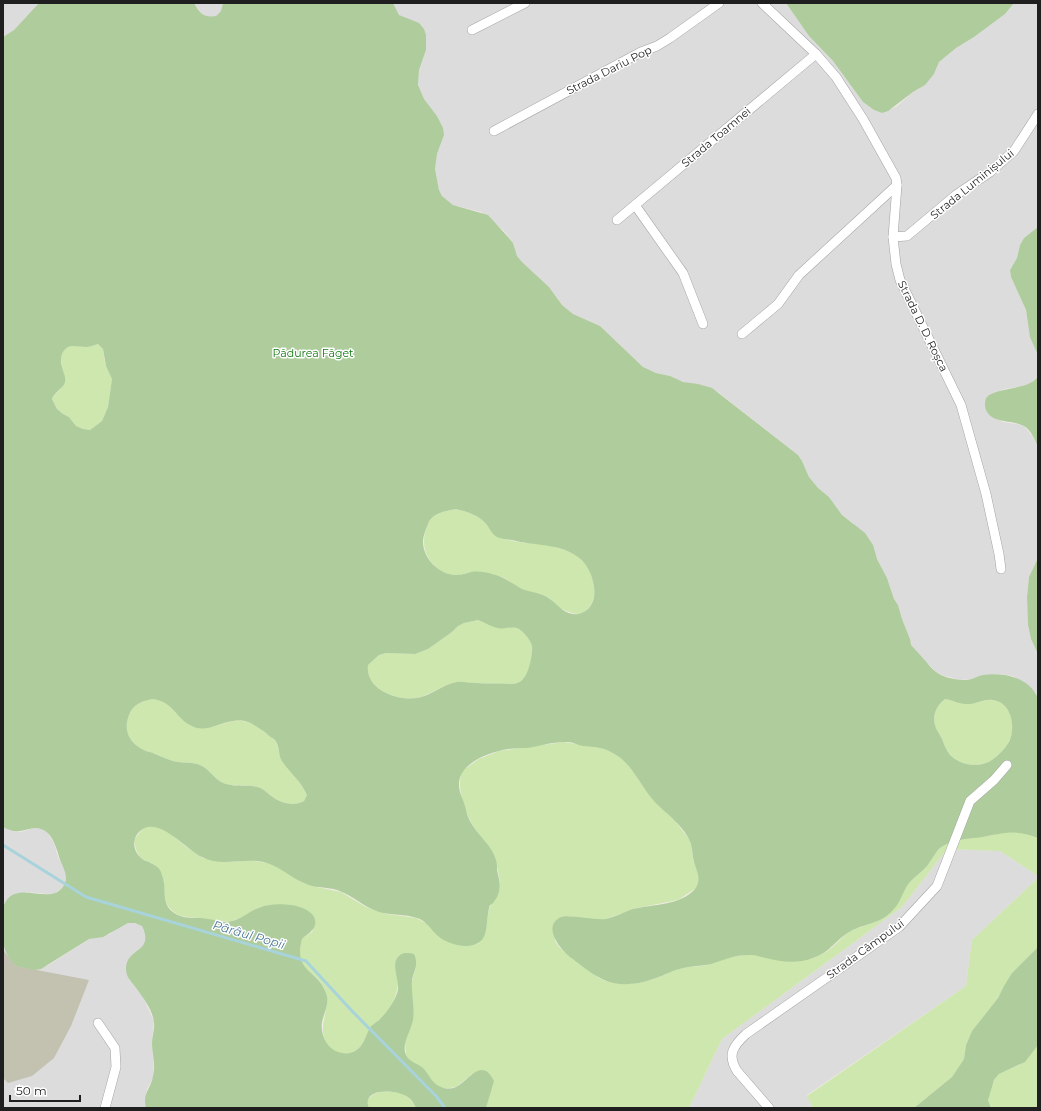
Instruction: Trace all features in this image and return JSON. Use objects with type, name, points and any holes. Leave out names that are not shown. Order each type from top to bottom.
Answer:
[{"type":"street","points":[[472,30],[525,3]]},
{"type":"street","name":"Strada Dariu Pop","points":[[494,131],[640,52],[657,46],[719,3]]},
{"type":"street","name":"Strada D. D. Roșca","points":[[762,3],[816,54],[836,77],[892,170],[897,185],[893,237],[896,264],[900,280],[961,405],[986,494],[1001,568]]},
{"type":"street","name":"Strada Toamnei","points":[[617,220],[816,54]]},
{"type":"street","name":"Strada Luminișului","points":[[893,237],[907,236],[956,195],[990,172],[1014,151],[1038,114]]},
{"type":"street","points":[[742,334],[778,304],[799,274],[897,185]]},
{"type":"street","points":[[635,205],[683,273],[703,324]]},
{"type":"street","name":"Strada Câmpului","points":[[769,1108],[737,1071],[732,1059],[732,1052],[735,1045],[746,1034],[899,927],[937,886],[970,801],[994,780],[1007,765]]},
{"type":"street","points":[[98,1023],[115,1048],[116,1067],[105,1108]]},
{"type":"shaded area","points":[[3,3],[39,3],[14,30],[3,37]]},
{"type":"shaded area","points":[[194,3],[223,3],[221,11],[216,16],[209,17],[202,14]]},
{"type":"shaded area","points":[[393,3],[786,3],[809,36],[833,61],[863,102],[874,110],[882,113],[897,106],[913,92],[919,89],[934,74],[939,62],[956,48],[974,37],[1005,14],[1014,3],[1038,3],[1038,227],[1024,238],[1020,245],[1017,258],[1010,270],[1011,277],[1026,310],[1029,330],[1038,355],[1038,377],[1027,385],[1005,389],[991,394],[997,419],[1003,422],[1024,426],[1033,437],[1038,447],[1038,558],[1029,577],[1027,597],[1028,625],[1031,639],[1038,654],[1038,698],[1036,693],[1013,676],[998,674],[977,677],[970,680],[956,679],[936,672],[910,645],[910,639],[898,605],[894,599],[887,578],[877,559],[853,523],[842,515],[829,497],[818,488],[809,477],[798,455],[718,392],[677,380],[670,376],[656,373],[643,367],[600,326],[573,314],[562,305],[549,287],[517,256],[513,243],[504,231],[481,212],[453,205],[442,196],[439,190],[435,169],[437,154],[444,135],[437,116],[424,99],[418,85],[419,70],[426,50],[426,35],[412,21],[399,15]]},
{"type":"shaded area","points":[[3,827],[20,832],[34,828],[41,828],[47,832],[54,843],[58,857],[65,869],[66,876],[65,883],[61,889],[55,893],[48,894],[26,892],[4,907],[3,912]]},
{"type":"shaded area","points":[[947,849],[1000,851],[1038,876],[1038,878],[972,940],[966,986],[807,1095],[813,1108],[689,1108],[722,1039],[902,907]]},
{"type":"shaded area","points":[[128,923],[142,925],[146,938],[145,945],[139,950],[129,980],[142,995],[154,1021],[152,1041],[154,1076],[147,1089],[145,1103],[146,1108],[3,1108],[3,944],[4,949],[47,966],[89,939],[110,934],[115,929]]},
{"type":"shaded area","points":[[3,950],[16,966],[89,980],[71,1026],[54,1058],[32,1076],[8,1083],[3,1078]]},
{"type":"green space","name":"Pădurea Făget","points":[[39,3],[194,3],[202,14],[216,16],[221,11],[223,3],[393,3],[399,15],[419,23],[424,29],[426,35],[426,50],[419,70],[418,85],[424,99],[437,116],[443,128],[444,135],[437,154],[435,169],[439,190],[442,196],[453,205],[488,215],[513,243],[517,256],[549,287],[562,305],[573,314],[600,326],[643,367],[683,382],[712,388],[798,455],[809,477],[818,488],[829,497],[842,515],[865,533],[873,545],[877,559],[887,578],[894,599],[898,605],[911,645],[930,667],[941,675],[961,680],[968,680],[991,674],[1007,675],[1022,681],[1034,691],[1038,698],[1038,838],[1023,833],[997,834],[959,840],[942,846],[927,866],[909,883],[897,904],[888,915],[878,921],[851,931],[829,949],[813,958],[790,962],[778,961],[753,955],[738,956],[711,964],[679,969],[642,982],[619,984],[604,980],[570,957],[558,944],[555,938],[553,933],[554,922],[559,918],[568,916],[606,919],[633,909],[666,904],[689,895],[695,889],[699,879],[693,860],[691,844],[684,832],[654,801],[630,767],[618,756],[604,749],[565,742],[527,748],[508,749],[476,760],[464,771],[460,777],[460,792],[470,821],[488,845],[497,862],[500,887],[497,897],[490,905],[484,937],[478,943],[469,946],[445,941],[420,919],[379,912],[337,890],[312,886],[304,883],[267,863],[259,861],[218,862],[210,860],[195,853],[162,829],[153,827],[145,828],[136,836],[134,846],[136,852],[142,859],[159,868],[164,881],[166,903],[173,912],[180,916],[227,922],[236,920],[261,907],[274,904],[298,906],[310,912],[314,917],[315,924],[312,930],[302,939],[300,950],[301,958],[308,970],[318,979],[326,993],[327,1004],[322,1022],[322,1032],[325,1040],[334,1050],[340,1053],[349,1053],[358,1049],[371,1027],[384,1015],[391,1005],[398,990],[395,967],[396,960],[402,954],[411,953],[414,954],[416,964],[412,980],[414,1010],[413,1020],[405,1046],[407,1057],[423,1068],[435,1084],[443,1088],[456,1087],[475,1072],[480,1070],[485,1070],[494,1081],[486,1108],[416,1108],[412,1101],[404,1095],[382,1092],[375,1093],[370,1096],[368,1101],[369,1108],[146,1108],[145,1098],[154,1072],[152,1043],[154,1022],[148,1006],[126,973],[127,962],[130,957],[143,946],[145,941],[142,926],[135,923],[128,923],[103,937],[89,939],[41,969],[34,970],[16,966],[6,953],[3,940],[3,907],[12,895],[19,893],[52,894],[59,891],[66,881],[64,869],[55,846],[47,833],[38,828],[16,831],[3,827],[3,37],[14,30]],"holes":[[[98,344],[103,349],[106,366],[112,379],[108,407],[102,421],[90,430],[76,426],[69,417],[57,409],[52,399],[65,382],[61,357],[66,348],[73,346],[88,347]],[[456,509],[477,516],[499,538],[555,547],[571,552],[584,562],[589,569],[594,587],[592,604],[586,611],[578,614],[568,613],[549,598],[520,588],[495,575],[485,572],[471,572],[456,575],[439,569],[429,560],[423,542],[430,520],[439,513]],[[478,620],[495,627],[511,627],[519,629],[523,632],[530,642],[532,649],[529,668],[522,680],[517,683],[510,684],[457,682],[417,698],[391,695],[384,692],[371,681],[368,673],[368,665],[379,655],[386,653],[415,654],[428,649],[464,623]],[[153,699],[166,704],[187,723],[197,728],[207,728],[238,720],[254,725],[277,742],[282,761],[302,785],[307,795],[304,801],[291,804],[274,798],[263,789],[253,786],[225,784],[218,780],[206,768],[200,765],[195,763],[172,761],[145,751],[134,744],[127,731],[127,721],[131,711],[135,706]],[[945,699],[966,704],[990,700],[999,702],[1011,716],[1012,730],[1009,742],[999,754],[987,763],[971,765],[954,759],[945,747],[934,721],[936,710]]]},
{"type":"green space","points":[[786,3],[1014,3],[1005,14],[974,37],[956,48],[939,62],[934,74],[925,85],[888,111],[882,113],[874,110],[863,102],[833,61],[809,36]]},
{"type":"green space","points":[[1038,227],[1038,355],[1030,337],[1026,310],[1011,277],[1010,270],[1017,258],[1020,245],[1024,238]]},
{"type":"green space","points":[[98,344],[103,349],[105,363],[112,379],[108,407],[102,421],[90,430],[76,426],[69,417],[57,409],[52,399],[62,387],[64,380],[61,358],[64,349],[70,346],[88,347]]},
{"type":"green space","points":[[1038,377],[1038,447],[1029,430],[1024,426],[995,419],[991,416],[987,412],[985,401],[987,397],[994,393],[1028,384]]},
{"type":"green space","points":[[456,509],[477,516],[494,533],[508,540],[542,544],[576,555],[588,567],[592,576],[594,596],[592,604],[586,610],[578,614],[565,611],[545,596],[523,590],[500,577],[474,572],[454,575],[438,569],[429,559],[425,550],[424,537],[426,528],[430,520],[436,515]]},
{"type":"green space","points":[[1038,558],[1038,654],[1031,639],[1028,625],[1027,597],[1029,577]]},
{"type":"green space","points":[[478,620],[505,628],[517,628],[529,639],[532,646],[531,659],[528,672],[520,681],[510,684],[457,682],[422,697],[409,698],[391,695],[384,692],[371,681],[368,673],[368,665],[379,655],[386,653],[415,654],[428,649],[458,626]]},
{"type":"green space","points":[[153,699],[160,700],[167,704],[186,722],[212,727],[240,720],[254,724],[276,741],[280,755],[307,795],[304,801],[291,804],[274,798],[263,789],[253,786],[225,784],[218,780],[206,768],[200,765],[195,763],[172,761],[146,751],[134,744],[127,731],[127,721],[129,715],[135,706]]},
{"type":"green space","points":[[945,699],[969,703],[993,700],[1004,705],[1008,710],[1012,721],[1012,733],[1007,745],[997,756],[987,763],[971,765],[954,759],[946,749],[936,729],[934,721],[936,710]]},
{"type":"green space","points":[[564,742],[606,749],[619,756],[635,771],[650,796],[676,822],[689,839],[692,846],[693,860],[699,874],[699,881],[696,888],[678,900],[637,908],[603,920],[568,916],[554,927],[555,941],[559,947],[599,978],[613,983],[628,984],[642,982],[685,967],[707,965],[727,958],[747,955],[811,959],[821,955],[828,951],[850,932],[887,916],[896,906],[911,880],[926,867],[943,845],[952,841],[988,836],[1009,831],[1027,833],[1038,838],[1038,876],[1000,851],[947,849],[902,907],[722,1039],[689,1108],[486,1108],[488,1101],[472,1074],[456,1087],[441,1088],[435,1084],[416,1064],[410,1061],[406,1055],[405,1042],[413,1002],[412,981],[416,967],[398,980],[396,995],[389,1009],[382,1018],[370,1028],[360,1047],[353,1052],[344,1054],[335,1052],[328,1046],[324,1039],[323,1024],[327,1003],[324,988],[320,981],[302,964],[300,958],[302,939],[313,931],[290,905],[268,905],[229,922],[180,916],[172,911],[165,900],[163,877],[160,871],[153,864],[138,855],[136,849],[134,840],[142,829],[148,826],[156,826],[169,832],[185,846],[203,858],[218,861],[232,862],[246,860],[268,863],[300,881],[317,887],[341,892],[366,907],[387,914],[416,918],[428,924],[432,930],[464,945],[478,944],[484,936],[489,910],[499,893],[500,883],[494,855],[475,829],[467,814],[461,796],[460,779],[462,771],[479,759],[499,751]]},
{"type":"green space","points":[[1038,878],[1038,947],[1012,973],[998,998],[972,1031],[966,1045],[964,1059],[952,1077],[914,1108],[813,1108],[807,1096],[966,986],[972,940]]},
{"type":"green space","points":[[1038,947],[1038,1045],[1025,1062],[999,1074],[994,1080],[988,1100],[991,1108],[914,1108],[952,1077],[964,1059],[966,1045],[972,1031],[998,998],[1012,973]]},
{"type":"green space","points":[[1038,1045],[1038,1108],[991,1108],[988,1101],[988,1096],[997,1076],[1001,1072],[1022,1063]]},
{"type":"green space","points":[[380,1092],[397,1092],[406,1096],[416,1108],[369,1108],[368,1099],[374,1094]]},
{"type":"waterway","name":"Pârâul Popii","points":[[3,845],[86,897],[306,961],[352,1011],[436,1096],[445,1108]]}]
